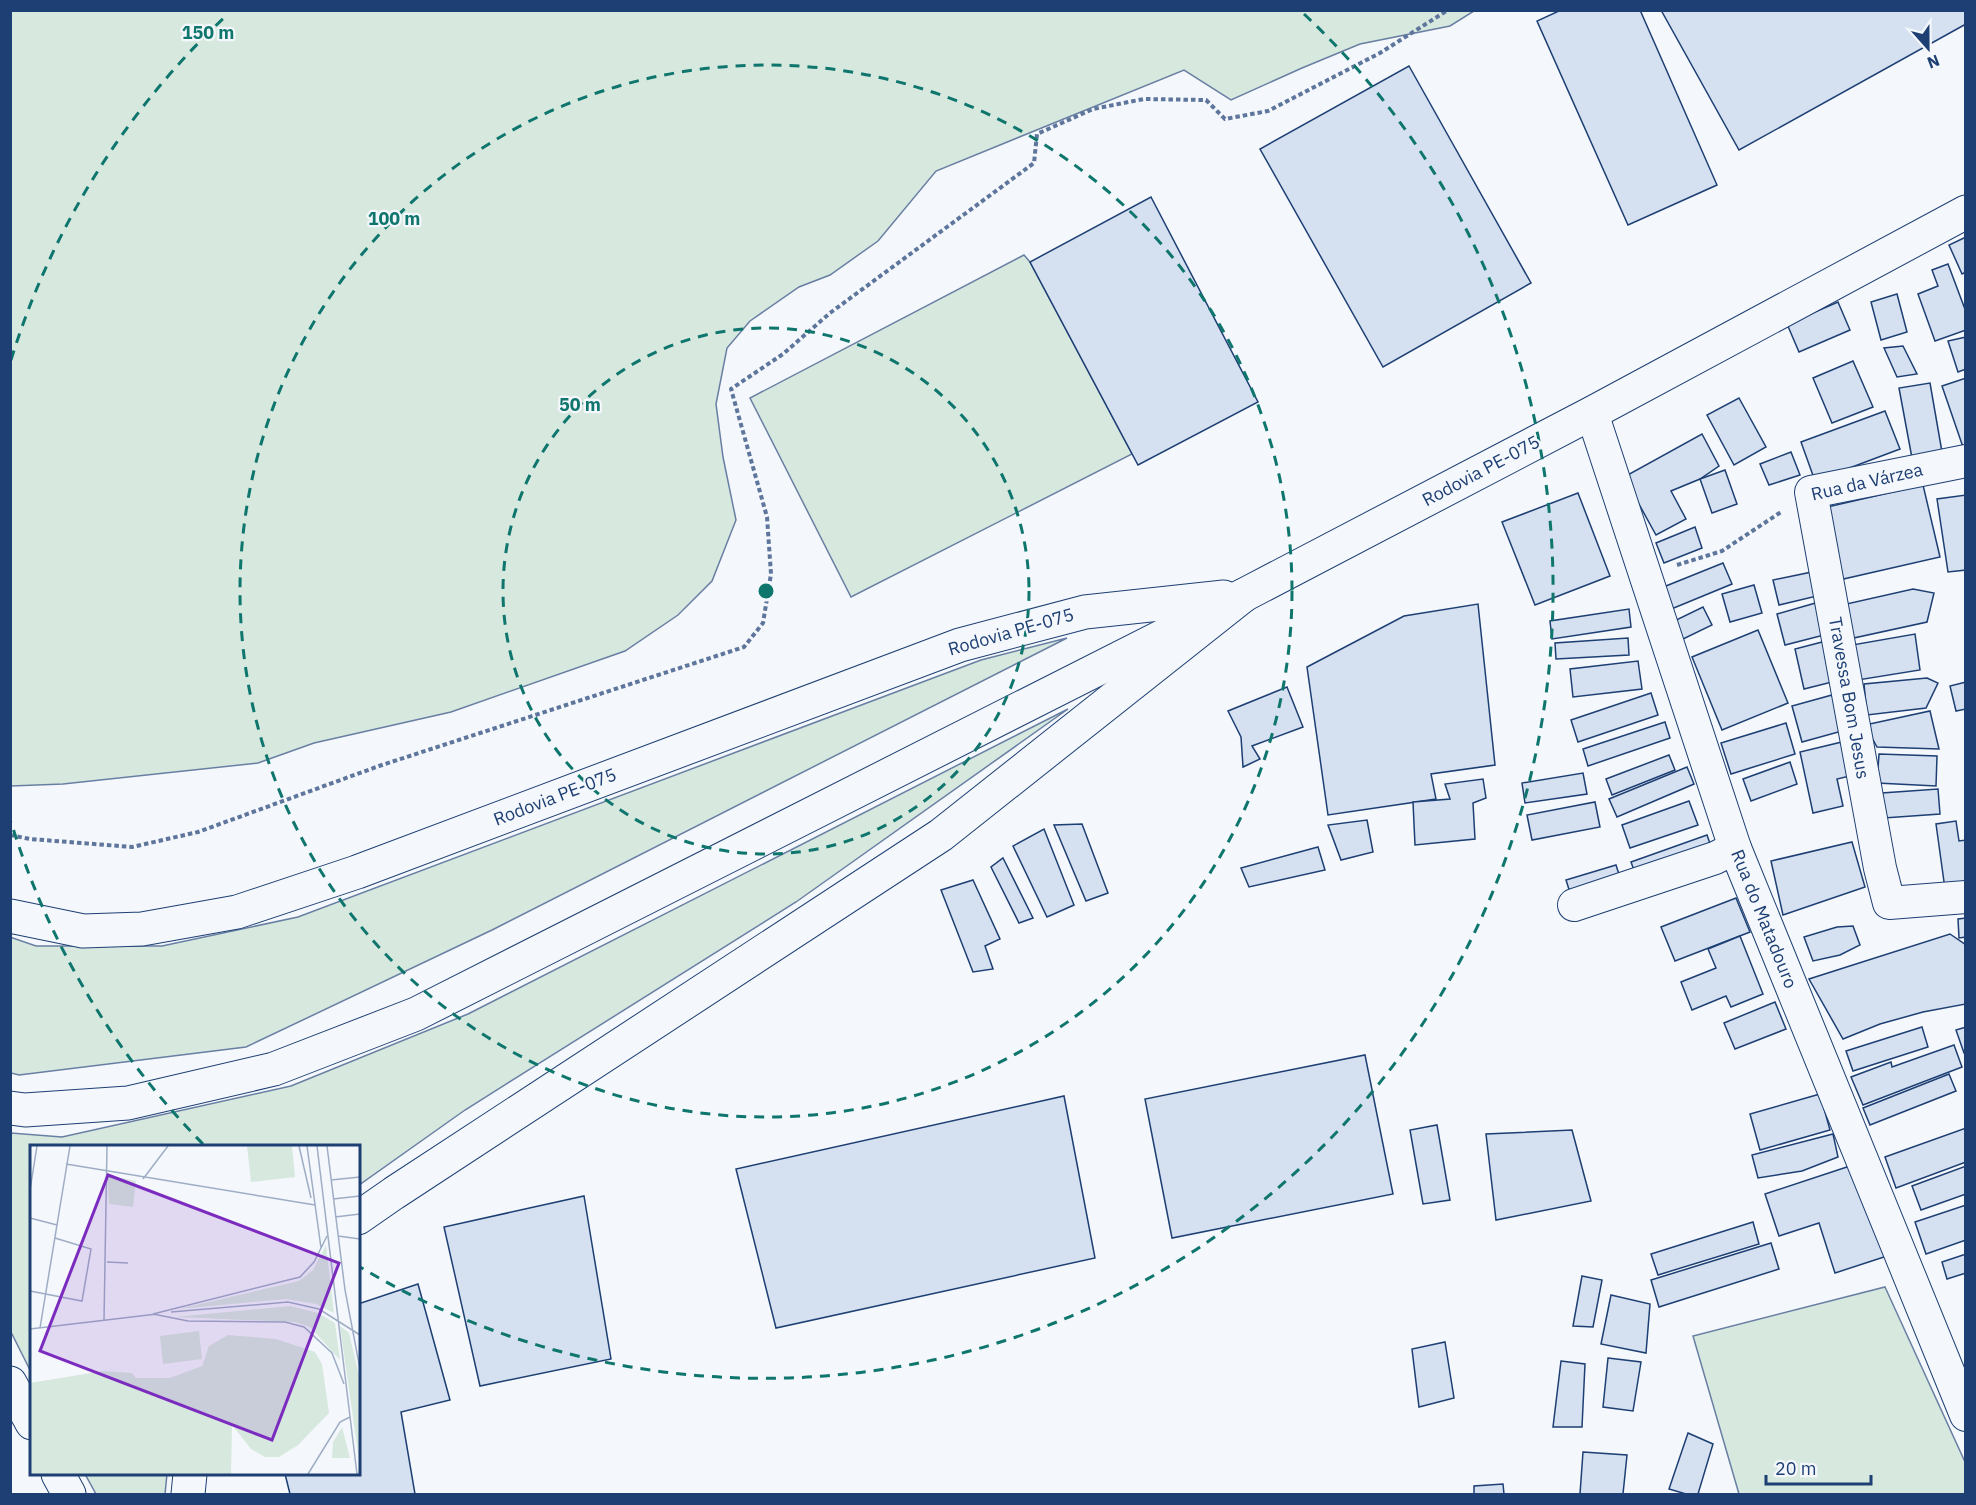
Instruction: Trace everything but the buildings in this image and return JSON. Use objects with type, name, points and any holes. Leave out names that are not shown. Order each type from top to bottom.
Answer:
[{"type":"main road","name":"Rodovia PE-075","points":[[10,915],[82,931],[142,929],[237,912],[368,867],[960,645],[1085,612],[1244,595],[1592,413],[1965,212]]},
{"type":"main road","points":[[17,1109],[128,1103],[274,1069],[416,1014],[1244,595]]},
{"type":"main road","points":[[360,1217],[394,1192],[941,835],[1244,595]]},
{"type":"main road","points":[[10,1383],[30,1419]]},
{"type":"main road","points":[[59,1475],[69,1494]]},
{"type":"main road","points":[[188,1494],[190,1475]]},
{"type":"street","name":"Rua do Matadouro","points":[[1592,413],[1735,848],[1965,1415]]},
{"type":"street","name":"Rua da Várzea","points":[[1811,492],[1965,461]]},
{"type":"street","name":"Travessa Bom Jesus","points":[[1811,492],[1880,868],[1889,903],[1965,897]]},
{"type":"street","points":[[1574,905],[1714,858],[1735,848]]},
{"type":"path","points":[[10,835],[30,839],[132,847],[198,832],[379,766],[744,648],[763,623],[771,574],[767,517],[731,389],[783,354],[830,313],[1034,163],[1037,134],[1093,109],[1144,99],[1206,100],[1225,119],[1268,111],[1380,53],[1448,10]]},
{"type":"path","name":"Rua da Várzea","points":[[1645,575],[1722,551],[1811,492]]},
{"type":"shaded area","points":[[10,11],[1474,11],[1450,26],[1360,44],[1231,100],[1184,70],[936,171],[878,241],[830,275],[799,287],[750,321],[727,348],[716,404],[723,457],[736,520],[712,581],[678,615],[625,651],[451,712],[314,743],[258,763],[63,784],[11,786]]},
{"type":"shaded area","points":[[1024,255],[1030,262],[1132,454],[851,597],[750,398]]},
{"type":"shaded area","points":[[1067,638],[492,930],[246,1047],[19,1075],[11,1073],[10,937],[36,946],[162,946],[298,917],[981,660]]},
{"type":"shaded area","points":[[1068,709],[796,902],[465,1110],[360,1184],[360,1145],[30,1145],[30,1370],[11,1332],[11,1133],[62,1137],[291,1086],[468,1014]]},
{"type":"shaded area","points":[[1885,1287],[1965,1462],[1965,1494],[1739,1494],[1693,1336]]},
{"type":"shaded area","points":[[86,1475],[167,1475],[165,1494],[96,1494]]}]
